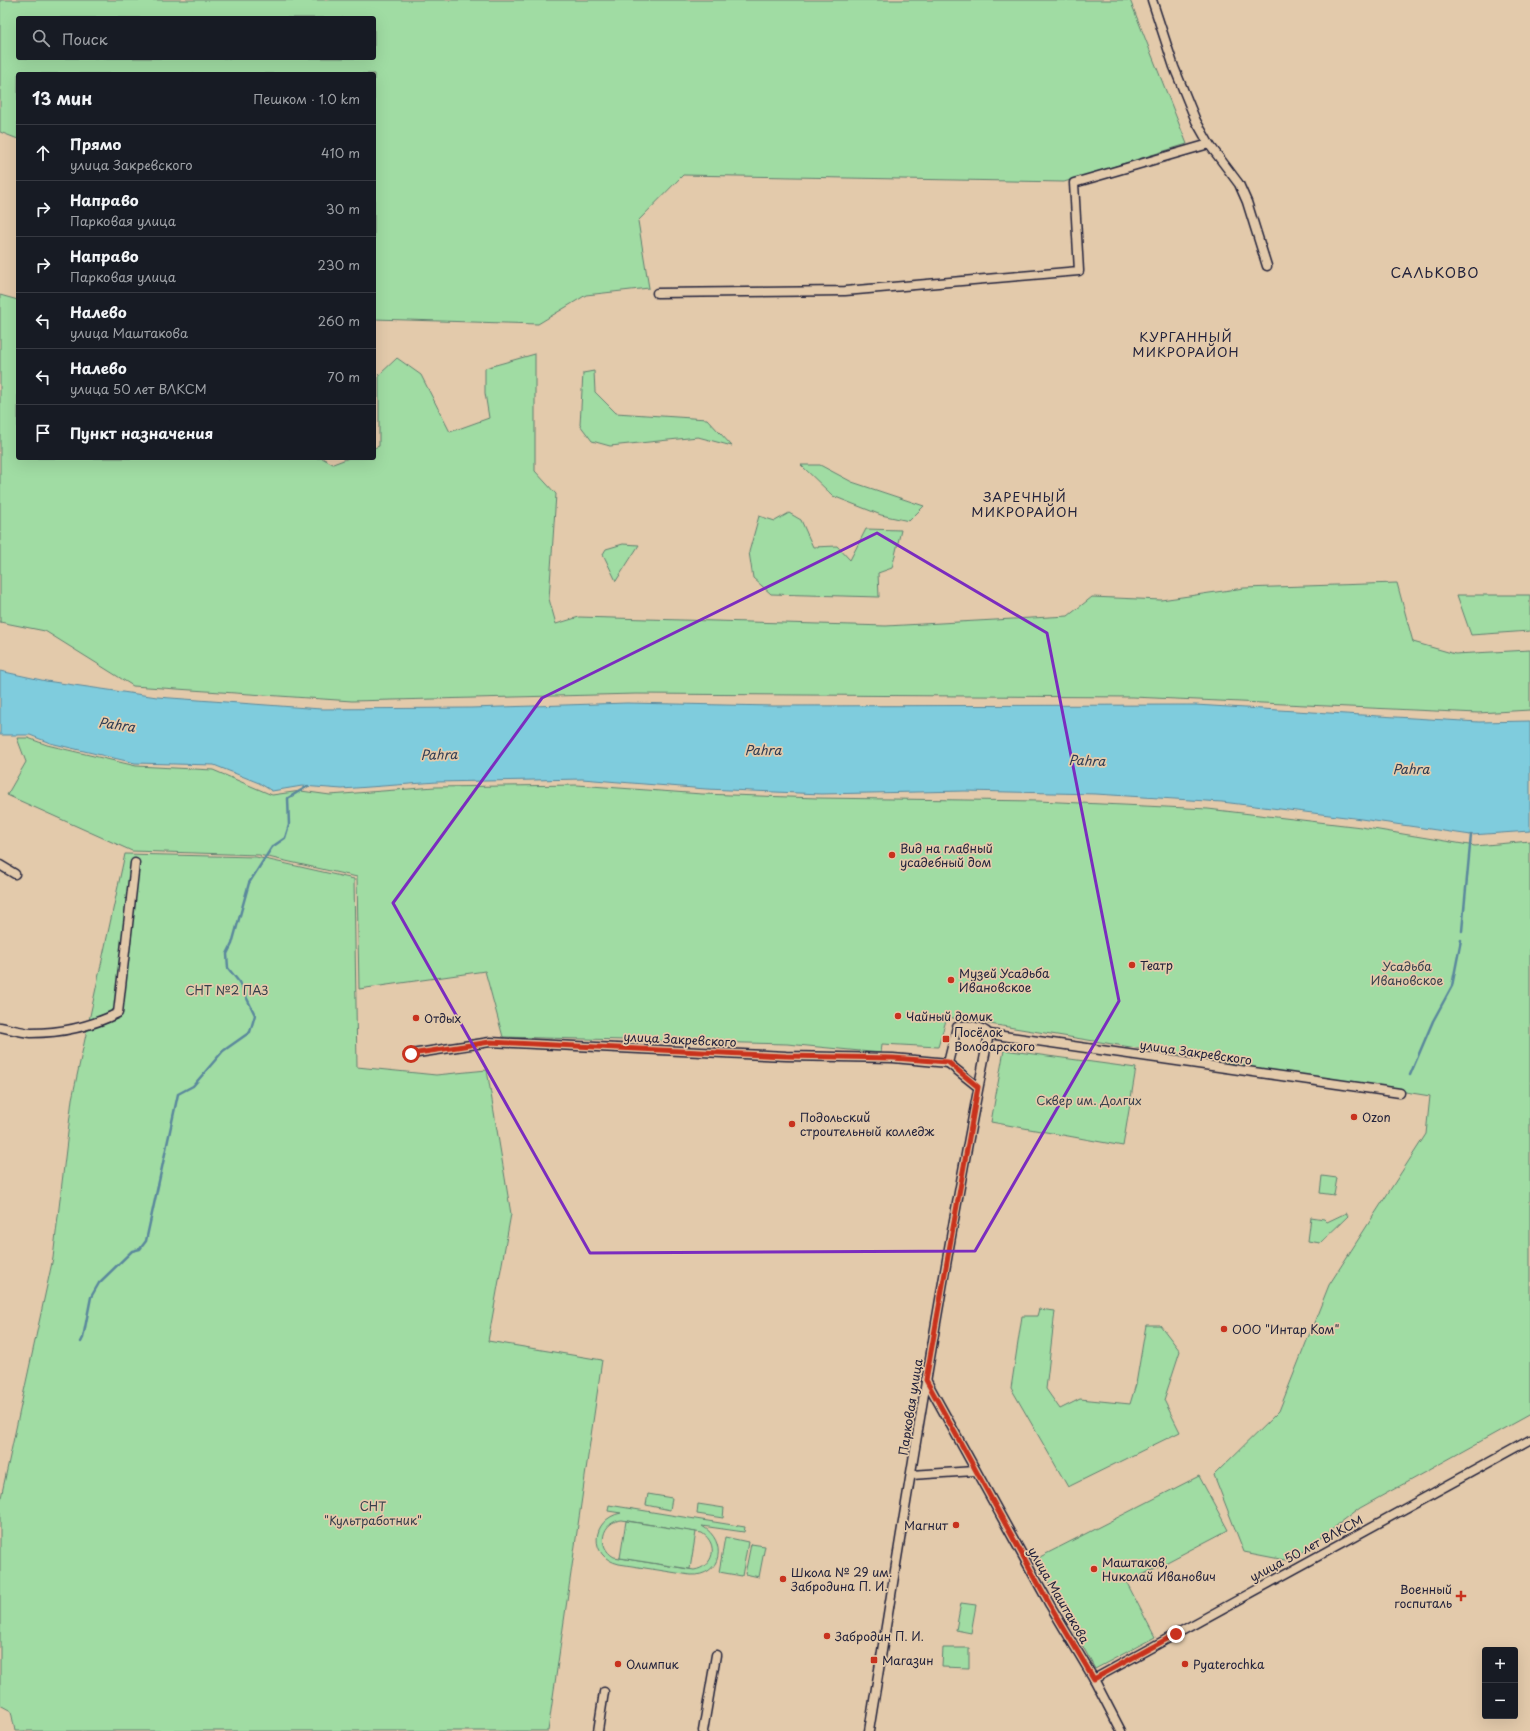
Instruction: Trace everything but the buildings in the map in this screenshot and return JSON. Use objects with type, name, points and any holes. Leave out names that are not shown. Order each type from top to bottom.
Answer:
[{"type":"street","points":[[1152,0],[1182,87],[1196,121],[1209,144],[1239,184],[1267,266]]},
{"type":"street","points":[[656,293],[845,291],[1079,271],[1074,183],[1209,144]]},
{"type":"street","points":[[0,1027],[30,1033],[61,1030],[99,1023],[118,1013],[135,863]]},
{"type":"street","points":[[0,865],[15,874]]},
{"type":"street","points":[[978,1087],[948,1062],[957,1027],[963,1025],[984,1029],[989,1034]]},
{"type":"street","name":"Парковая улица","points":[[869,1731],[926,1380],[978,1087],[989,1034]]},
{"type":"street","name":"улица Закревского","points":[[989,1034],[1400,1093]]},
{"type":"street","name":"улица Закревского","points":[[411,1054],[490,1042],[786,1056],[893,1058],[948,1062]]},
{"type":"street","name":"улица Маштакова","points":[[926,1380],[1050,1605],[1094,1679],[1121,1731]]},
{"type":"street","name":"улица 50 лет ВЛКСМ","points":[[1094,1679],[1530,1440]]},
{"type":"street","points":[[911,1475],[975,1471]]},
{"type":"street","points":[[703,1731],[716,1655]]},
{"type":"street","points":[[598,1731],[604,1692]]},
{"type":"highlighted area","points":[[877,533],[1047,633],[1119,1001],[975,1251],[590,1253],[393,903],[542,698]]},
{"type":"green space","points":[[0,0],[1130,0],[1187,144],[1064,182],[683,175],[638,221],[649,288],[586,295],[538,324],[376,319],[376,72],[16,72],[16,138],[0,132]]},
{"type":"green space","points":[[0,295],[16,299],[16,460],[326,460],[333,464],[344,460],[376,460],[376,447],[379,446],[379,375],[397,358],[421,375],[450,432],[489,418],[485,393],[485,368],[535,354],[535,471],[556,494],[549,599],[556,624],[579,617],[886,626],[1068,616],[1092,597],[1161,600],[1244,588],[1397,583],[1413,642],[1455,654],[1530,650],[1530,710],[1478,713],[1133,697],[636,694],[352,701],[133,686],[45,631],[0,622]]},
{"type":"green space","points":[[594,371],[595,392],[616,413],[707,419],[732,446],[698,437],[610,446],[592,441],[580,425],[583,373]]},
{"type":"green space","points":[[801,465],[820,465],[852,482],[924,506],[909,521],[881,515],[833,496]]},
{"type":"green space","points":[[789,513],[801,520],[813,547],[837,546],[850,560],[866,529],[901,530],[892,568],[878,573],[879,597],[771,594],[753,578],[749,552],[759,516],[775,521]]},
{"type":"green space","points":[[623,544],[639,545],[616,581],[603,554],[606,549]]},
{"type":"green space","points":[[1457,595],[1530,595],[1530,631],[1471,635]]},
{"type":"green space","name":"Усадьба Ивановское","points":[[17,738],[28,738],[47,745],[136,766],[213,770],[272,795],[301,791],[330,795],[435,787],[577,785],[702,794],[817,798],[1038,801],[1208,809],[1361,827],[1475,846],[1530,841],[1530,1414],[1360,1508],[1290,1561],[1244,1552],[1214,1475],[1279,1411],[1329,1285],[1426,1134],[1430,1096],[947,1017],[938,1047],[882,1044],[881,1053],[787,1044],[503,1037],[485,971],[359,989],[357,877],[259,855],[132,851],[7,795],[26,762]]},
{"type":"green space","points":[[125,854],[256,857],[354,879],[357,1067],[436,1075],[487,1070],[511,1214],[488,1341],[602,1360],[548,1731],[15,1731],[11,1711],[0,1705],[0,1502],[53,1258],[72,1099]]},
{"type":"green space","name":"Сквер им. Долгих","points":[[1004,1050],[1136,1068],[1123,1146],[991,1122]]},
{"type":"green space","points":[[1322,1176],[1337,1178],[1334,1195],[1320,1193]]},
{"type":"green space","points":[[1346,1213],[1348,1216],[1320,1243],[1308,1241],[1311,1217],[1324,1219],[1327,1222]]},
{"type":"green space","points":[[1039,1309],[1055,1311],[1046,1389],[1060,1409],[1080,1399],[1130,1404],[1136,1384],[1146,1325],[1160,1325],[1180,1351],[1164,1400],[1180,1432],[1068,1487],[1011,1388],[1022,1316],[1037,1316]]},
{"type":"green space","points":[[1199,1476],[1228,1530],[1127,1583],[1155,1637],[1095,1669],[1036,1559]]},
{"type":"green space","points":[[648,1494],[672,1498],[670,1510],[646,1505]]},
{"type":"green space","points":[[698,1504],[724,1508],[723,1518],[697,1514]]},
{"type":"green space","points":[[609,1505],[745,1527],[744,1532],[702,1526],[710,1532],[716,1540],[718,1557],[715,1564],[709,1570],[701,1574],[690,1575],[619,1564],[609,1560],[602,1554],[598,1546],[597,1538],[599,1530],[611,1517],[621,1513],[608,1511]],"holes":[[[622,1520],[702,1533],[711,1543],[712,1554],[710,1560],[706,1564],[701,1568],[694,1570],[614,1557],[608,1553],[603,1541],[606,1530],[610,1525],[615,1521]]]},
{"type":"green space","points":[[626,1521],[696,1532],[690,1569],[620,1558]]},
{"type":"green space","points":[[725,1537],[748,1542],[742,1576],[719,1572]]},
{"type":"green space","points":[[751,1544],[765,1546],[759,1577],[745,1574]]},
{"type":"green space","points":[[961,1603],[976,1605],[971,1633],[956,1630]]},
{"type":"green space","points":[[943,1648],[969,1648],[969,1668],[942,1667]]},
{"type":"water","name":"Pahra","points":[[0,671],[46,681],[157,697],[321,709],[471,708],[627,703],[773,706],[1195,705],[1479,722],[1530,721],[1530,831],[1471,835],[1354,818],[1222,802],[1096,794],[965,791],[821,794],[706,789],[582,779],[437,782],[342,789],[302,786],[272,791],[259,783],[214,765],[135,763],[50,743],[30,735],[0,735]]},
{"type":"waterway","points":[[81,1342],[91,1297],[99,1283],[132,1251],[140,1249],[146,1241],[178,1094],[193,1086],[223,1051],[250,1032],[255,1015],[239,982],[228,968],[227,954],[232,944],[249,883],[272,847],[285,838],[289,825],[288,798],[308,786]]},
{"type":"waterway","points":[[1462,931],[1471,835]]},
{"type":"waterway","points":[[1410,1075],[1433,1021],[1452,986],[1461,940]]},
{"type":"place","name":"Вид на главный усадебный дом","points":[[892,855]]},
{"type":"place","name":"Театр","points":[[1132,965]]},
{"type":"place","name":"Музей Усадьба Ивановское","points":[[951,980]]},
{"type":"place","name":"Чайный домик","points":[[898,1016]]},
{"type":"place","name":"Отдых","points":[[416,1018]]},
{"type":"place","name":"Посёлок Володарского","points":[[946,1039]]},
{"type":"place","name":"Ozon","points":[[1354,1117]]},
{"type":"place","name":"Подольский строительный колледж","points":[[792,1124]]},
{"type":"place","name":"ООО \"Интар Ком\"","points":[[1224,1329]]},
{"type":"place","name":"Магнит","points":[[956,1525]]},
{"type":"place","name":"Маштаков, Николай Иванович","points":[[1094,1569]]},
{"type":"place","name":"Школа № 29 им. Забродина П. И.","points":[[783,1579]]},
{"type":"place","name":"Военный госпиталь","points":[[1461,1596]]},
{"type":"place","name":"Забродин П. И.","points":[[827,1636]]},
{"type":"place","name":"Магазин","points":[[874,1660]]},
{"type":"place","name":"Олимпик","points":[[618,1664]]},
{"type":"place","name":"Pyaterochka","points":[[1185,1664]]},
{"type":"district","name":"САЛЬКОВО","points":[[1435,272]]},
{"type":"district","name":"КУРГАННЫЙ МИКРОРАЙОН","points":[[1186,344]]},
{"type":"district","name":"ЗАРЕЧНЫЙ МИКРОРАЙОН","points":[[1025,504]]},
{"type":"route","points":[[411,1054],[490,1042],[786,1056],[893,1058],[948,1062],[978,1087],[926,1380],[1050,1605],[1094,1679],[1176,1634]]},
{"type":"park label","name":"СНТ №2 ПАЗ","points":[[227,990]]},
{"type":"park label","name":"СНТ \"Культработник\"","points":[[373,1513]]}]
